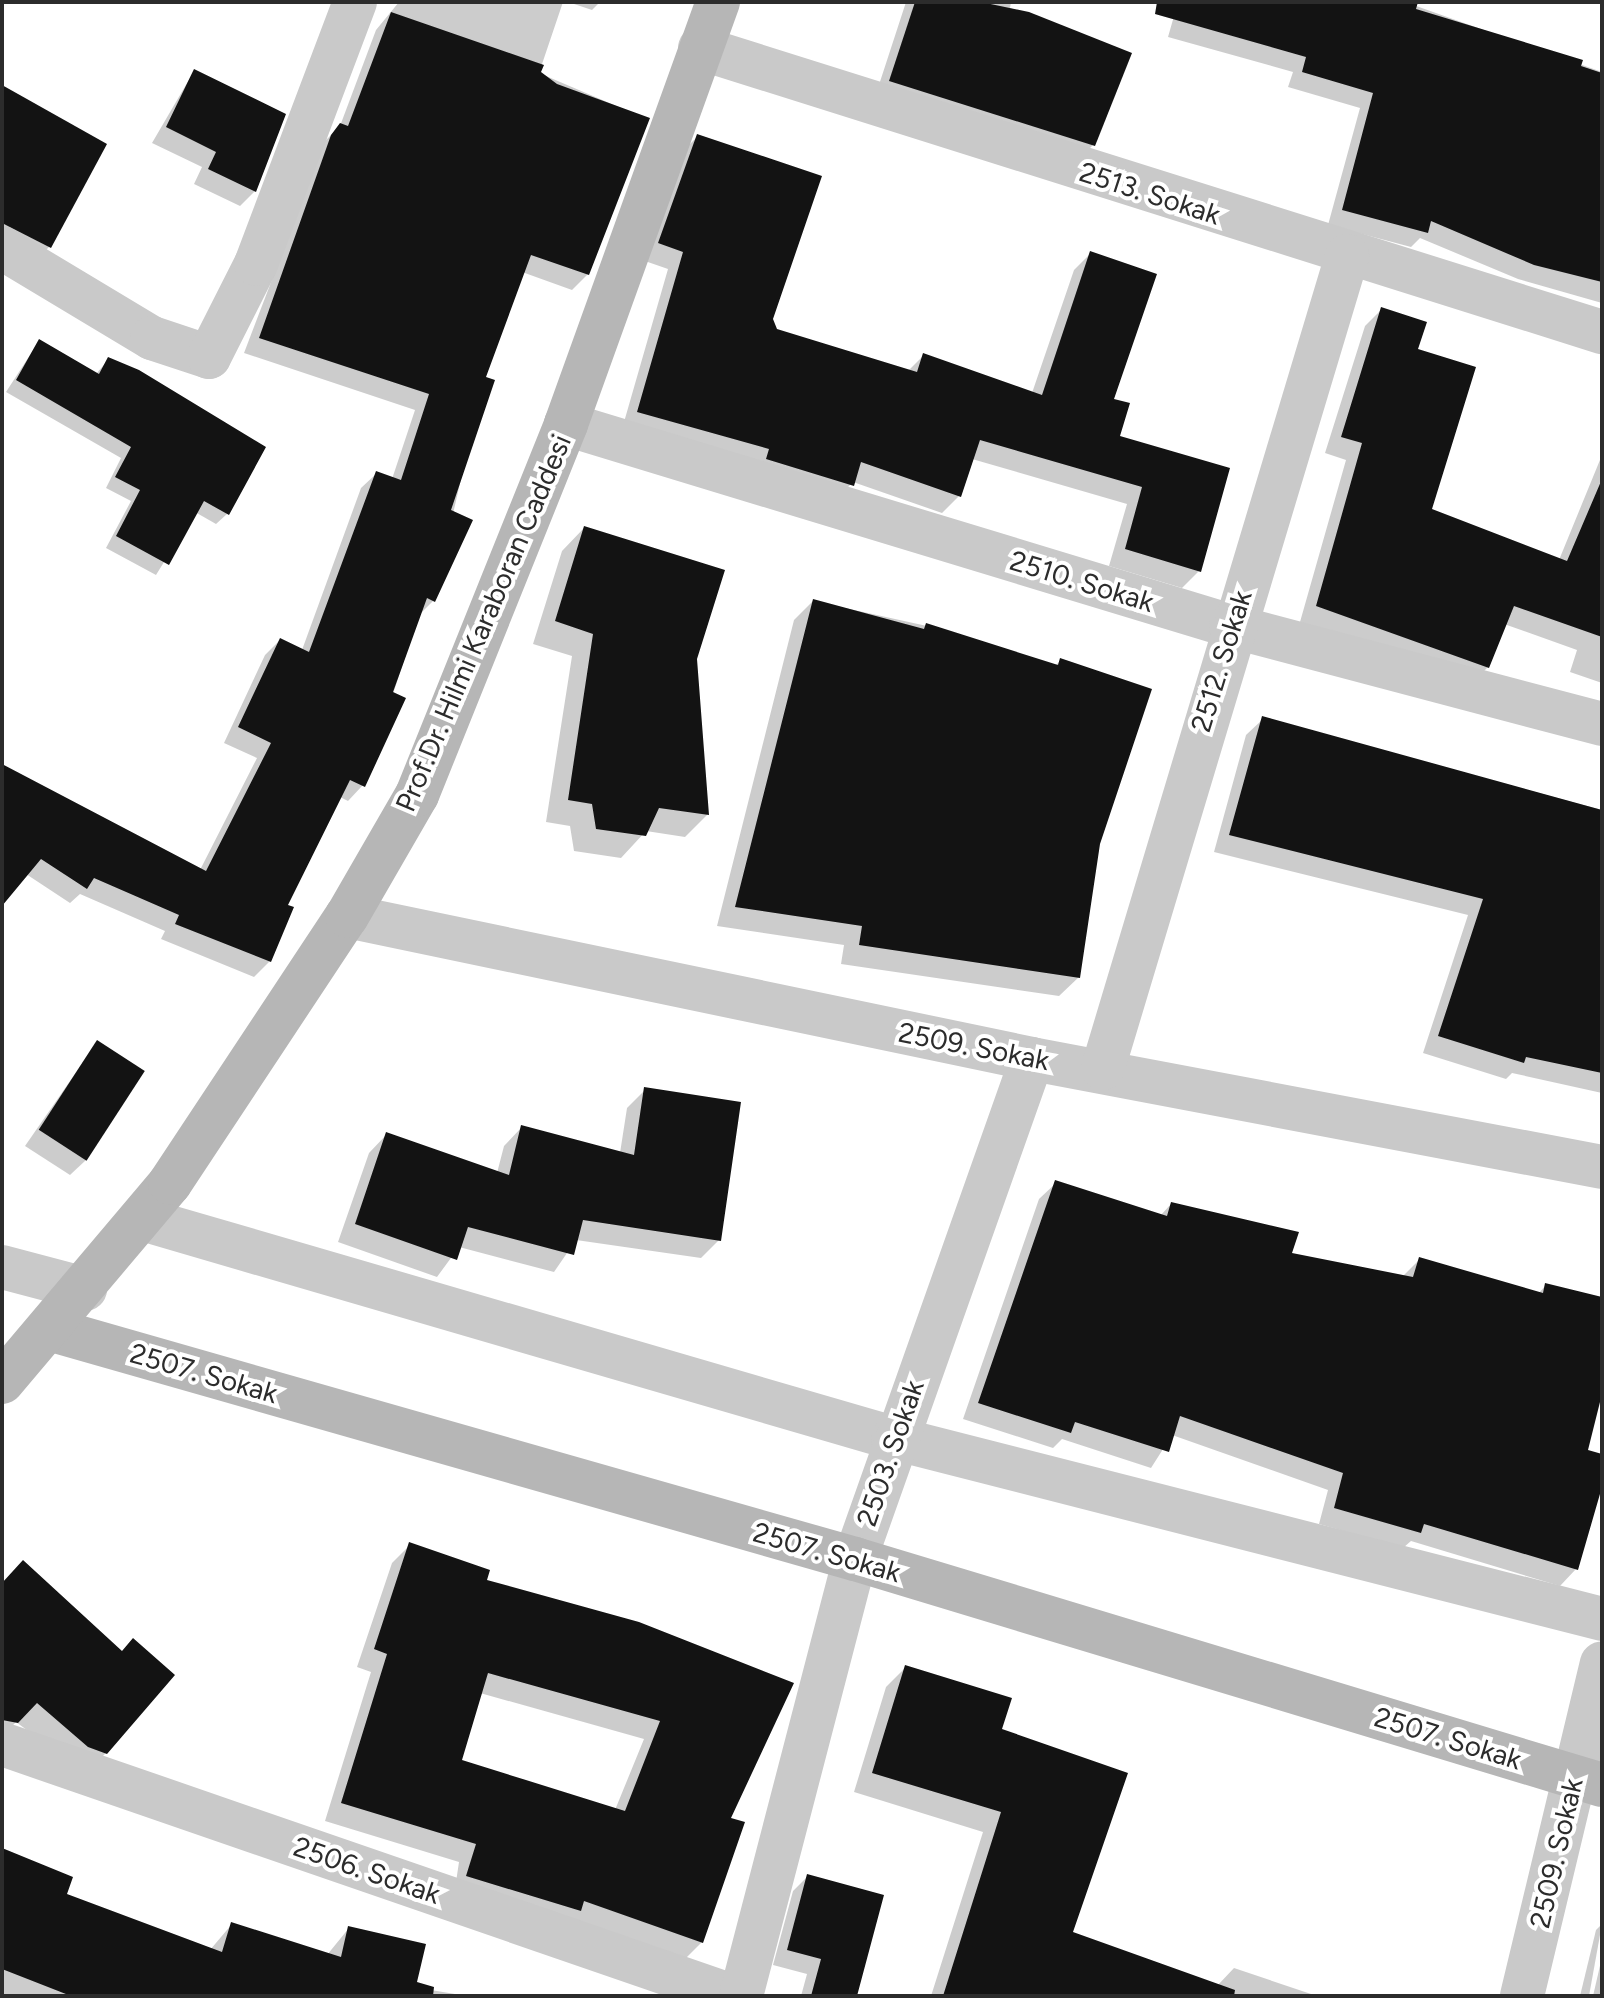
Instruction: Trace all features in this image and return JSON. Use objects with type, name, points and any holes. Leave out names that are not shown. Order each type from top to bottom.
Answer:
[{"type":"street","points":[[2,248],[152,338],[209,357],[256,264],[355,2]]},
{"type":"street","name":"Prof.Dr. Hilmi Karaboran Caddesi","points":[[2,1382],[142,1219],[347,916],[417,795],[566,424],[718,2]]},
{"type":"street","name":"2513. Sokak","points":[[700,48],[1347,256],[1602,332]]},
{"type":"street","name":"2512. Sokak","points":[[1103,1068],[1231,626],[1347,256]]},
{"type":"street","name":"2510. Sokak","points":[[566,424],[1231,626],[1602,724]]},
{"type":"street","name":"2509. Sokak","points":[[347,916],[1032,1059],[1103,1068],[1602,1167]]},
{"type":"street","name":"2503. Sokak","points":[[741,1996],[855,1559],[893,1438],[1032,1059]]},
{"type":"street","points":[[142,1219],[893,1438],[1602,1619]]},
{"type":"street","points":[[2,1267],[85,1289]]},
{"type":"street","name":"2507. Sokak","points":[[49,1329],[855,1559],[1588,1781]]},
{"type":"street","name":"2509. Sokak","points":[[1528,1994],[1588,1781],[1602,1664]]},
{"type":"street","name":"2506. Sokak","points":[[2,1744],[732,1996]]},
{"type":"building","points":[[915,2],[981,2],[1029,12],[1132,53],[1095,146],[889,81]]},
{"type":"building","points":[[1157,2],[1418,2],[1416,9],[1583,60],[1581,66],[1602,73],[1602,282],[1534,265],[1431,221],[1428,233],[1342,210],[1373,93],[1302,72],[1306,57],[1155,14]]},
{"type":"building","points":[[391,12],[544,65],[541,72],[557,84],[650,118],[589,275],[531,255],[486,377],[495,380],[451,510],[473,520],[435,602],[427,598],[393,692],[406,698],[365,787],[350,780],[288,905],[294,907],[271,962],[175,924],[179,915],[94,878],[87,889],[41,859],[2,906],[2,764],[206,871],[271,743],[238,727],[280,638],[309,652],[376,471],[401,480],[429,394],[259,338],[331,135],[340,123],[348,126]]},
{"type":"building","points":[[194,69],[286,114],[256,192],[208,169],[216,152],[166,127]]},
{"type":"building","points":[[2,85],[107,144],[51,248],[2,223]]},
{"type":"building","points":[[697,134],[822,176],[773,319],[777,329],[917,372],[923,353],[1042,395],[1090,251],[1157,274],[1114,399],[1130,403],[1120,436],[1230,468],[1201,572],[1125,549],[1142,487],[980,440],[961,497],[861,462],[854,486],[766,459],[769,449],[637,412],[683,252],[658,243]]},
{"type":"building","points":[[1381,307],[1427,322],[1418,349],[1476,367],[1432,509],[1567,561],[1602,479],[1602,637],[1514,606],[1489,668],[1316,606],[1362,443],[1341,437]]},
{"type":"building","points":[[39,339],[99,374],[108,357],[139,370],[266,447],[229,515],[204,501],[169,565],[116,536],[140,490],[115,477],[131,447],[16,380]]},
{"type":"building","points":[[584,526],[725,570],[697,659],[709,815],[659,808],[646,836],[596,829],[592,804],[568,800],[593,634],[555,621]]},
{"type":"building","points":[[813,599],[924,629],[926,623],[1058,665],[1060,658],[1152,689],[1100,844],[1080,978],[859,945],[862,926],[735,907]]},
{"type":"building","points":[[1262,716],[1602,810],[1602,1073],[1526,1057],[1524,1063],[1438,1036],[1483,899],[1229,835]]},
{"type":"building","points":[[97,1040],[145,1071],[87,1161],[39,1130]]},
{"type":"building","points":[[644,1087],[741,1102],[721,1241],[583,1220],[574,1255],[468,1227],[457,1260],[355,1224],[386,1132],[509,1175],[521,1125],[634,1155]]},
{"type":"building","points":[[1055,1180],[1167,1216],[1171,1202],[1299,1232],[1292,1253],[1413,1277],[1419,1257],[1543,1293],[1545,1283],[1602,1297],[1602,1394],[1588,1450],[1602,1454],[1602,1487],[1578,1570],[1424,1524],[1421,1533],[1334,1508],[1343,1473],[1180,1416],[1169,1452],[1075,1422],[1071,1433],[978,1403]]},
{"type":"building","points":[[409,1542],[490,1570],[487,1580],[639,1622],[794,1683],[731,1818],[745,1822],[703,1943],[584,1901],[581,1911],[466,1876],[476,1844],[341,1803],[387,1654],[374,1649]],"holes":[[[488,1673],[660,1721],[625,1811],[462,1760]]]},
{"type":"building","points":[[23,1560],[122,1651],[133,1638],[175,1675],[107,1754],[88,1747],[37,1703],[18,1723],[2,1720],[2,1583]]},
{"type":"building","points":[[905,1665],[1012,1698],[1002,1729],[1128,1773],[1073,1932],[1235,1990],[1234,1996],[943,1996],[1001,1812],[872,1773]]},
{"type":"building","points":[[2,1848],[73,1877],[67,1894],[222,1952],[231,1922],[341,1957],[348,1926],[426,1944],[417,1982],[434,1987],[433,1996],[71,1996],[2,1969]]},
{"type":"building","points":[[807,1874],[884,1895],[857,1996],[811,1996],[821,1959],[787,1950]]}]
